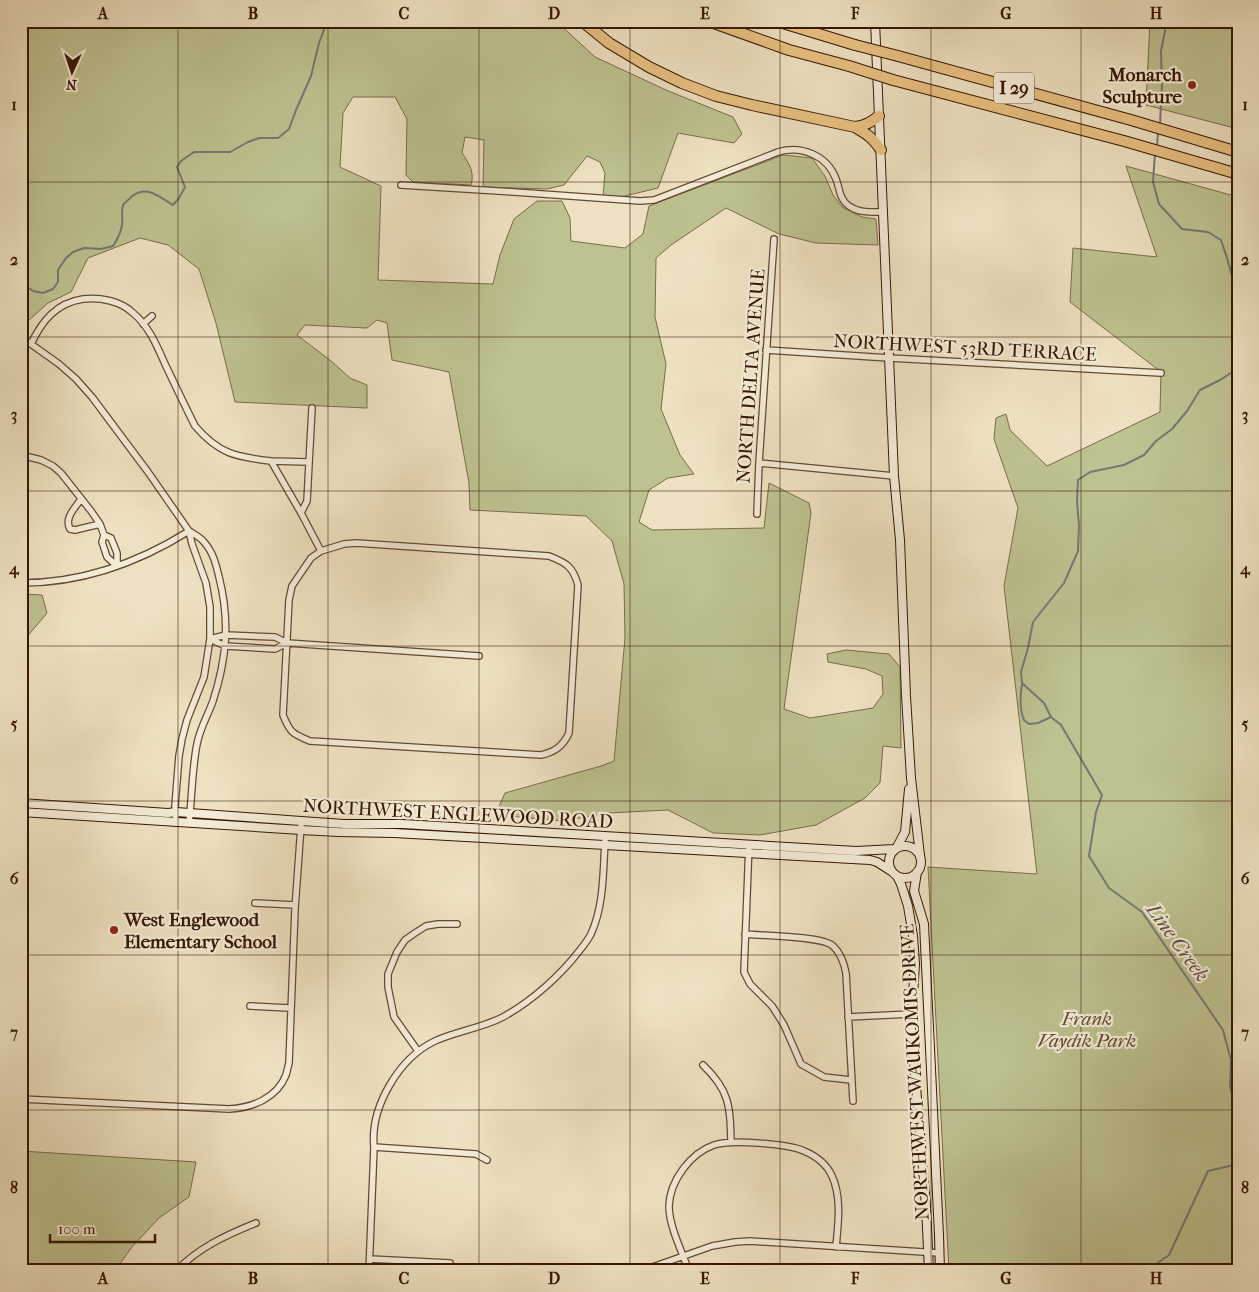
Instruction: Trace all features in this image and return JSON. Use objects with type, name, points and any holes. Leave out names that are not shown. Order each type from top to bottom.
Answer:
[{"type":"highway","points":[[582,21],[609,42],[649,67],[682,83],[716,96],[743,103],[855,127],[869,135],[880,150]]},
{"type":"highway","name":"I 29","points":[[708,21],[789,50],[1238,174]]},
{"type":"highway","name":"I 29","points":[[776,21],[855,45],[1130,120],[1238,152]]},
{"type":"highway","points":[[855,127],[871,123],[879,116]]},
{"type":"main road","points":[[874,21],[894,476],[900,540],[906,696],[911,778],[921,866],[917,872],[908,878],[894,873],[889,867],[888,860],[905,832],[911,778]]},
{"type":"main road","name":"NORTHWEST ENGLEWOOD ROAD","points":[[21,804],[176,812],[344,824],[403,824],[748,853],[870,860],[877,862],[894,873]]},
{"type":"main road","name":"NORTHWEST ENGLEWOOD ROAD","points":[[21,812],[338,832],[749,844],[856,851],[895,848]]},
{"type":"main road","points":[[895,848],[908,845],[920,854]]},
{"type":"main road","name":"NORTHWEST WAUKOMIS DRIVE","points":[[917,872],[914,891],[924,924],[940,1271]]},
{"type":"main road","name":"NORTHWEST WAUKOMIS DRIVE","points":[[894,873],[901,884],[908,906],[913,936],[915,964],[911,1014],[926,1206],[928,1271]]},
{"type":"street","points":[[401,186],[640,202],[654,200],[778,152],[800,150],[816,155],[828,166],[836,180],[840,196],[850,207],[860,211],[883,212]]},
{"type":"street","name":"NORTH DELTA AVENUE","points":[[757,514],[774,239]]},
{"type":"street","points":[[31,344],[39,328],[60,307],[76,300],[89,298],[104,299],[119,304],[133,312],[151,334],[195,426],[205,438],[233,455],[250,459],[308,462]]},
{"type":"street","points":[[143,324],[152,316]]},
{"type":"street","points":[[21,337],[70,374],[92,397],[148,472],[188,531],[206,583],[210,607],[210,639],[204,677],[182,738],[179,756],[176,823]]},
{"type":"street","name":"NORTHWEST 53RD TERRACE","points":[[766,350],[1161,373]]},
{"type":"street","points":[[302,513],[307,501],[312,408]]},
{"type":"street","points":[[21,455],[41,460],[53,466],[61,473],[100,524],[104,535],[102,542],[107,557],[117,566]]},
{"type":"street","points":[[271,461],[322,551]]},
{"type":"street","points":[[759,463],[894,476]]},
{"type":"street","points":[[81,499],[68,519],[70,529],[76,530],[100,524]]},
{"type":"street","points":[[21,584],[54,582],[85,576],[117,566],[143,556],[188,531]]},
{"type":"street","points":[[188,531],[202,540],[215,560],[224,597],[226,635],[223,662],[214,696],[197,743],[189,823]]},
{"type":"street","points":[[104,535],[111,538],[117,553],[117,566]]},
{"type":"street","points":[[356,543],[549,556],[563,561],[570,567],[578,585],[569,733],[560,747],[551,753],[541,755],[310,741],[293,734],[286,725],[283,716],[287,643],[289,600],[292,586],[311,558],[322,551],[344,544],[356,543]]},
{"type":"street","points":[[210,639],[226,635],[275,637],[287,643],[480,656]]},
{"type":"street","points":[[257,636],[257,648]]},
{"type":"street","points":[[210,639],[225,646],[275,649],[287,643]]},
{"type":"street","points":[[21,1099],[229,1109],[252,1106],[272,1094],[286,1075],[289,1063],[290,1008],[301,821]]},
{"type":"street","points":[[369,1271],[373,1134],[377,1116],[391,1082],[402,1067],[418,1051],[436,1041],[487,1024],[504,1016],[538,994],[574,958],[590,936],[599,912],[605,841]]},
{"type":"street","points":[[749,844],[744,972],[750,984],[772,1006],[784,1025],[801,1064],[824,1077],[852,1080]]},
{"type":"street","points":[[255,903],[296,905]]},
{"type":"street","points":[[418,1051],[394,1017],[388,987],[388,974],[397,952],[405,940],[415,932],[426,926],[457,924]]},
{"type":"street","points":[[745,934],[817,939],[836,948],[842,958],[846,973],[853,1101]]},
{"type":"street","points":[[250,1006],[290,1008]]},
{"type":"street","points":[[848,1017],[911,1014]]},
{"type":"street","points":[[703,1065],[715,1076],[727,1098],[731,1142]]},
{"type":"street","points":[[689,1271],[670,1215],[669,1205],[674,1186],[683,1168],[697,1155],[714,1145],[731,1142],[795,1148],[813,1155],[821,1161],[832,1176],[839,1202],[836,1247]]},
{"type":"street","points":[[374,1147],[476,1154],[487,1160]]},
{"type":"street","points":[[176,1271],[205,1247],[256,1223]]},
{"type":"street","points":[[641,1271],[712,1246],[750,1241],[940,1253]]},
{"type":"street","points":[[370,1259],[450,1263]]},
{"type":"green space","points":[[21,21],[556,21],[595,57],[666,90],[733,117],[742,134],[734,143],[678,133],[658,188],[621,197],[603,196],[605,173],[600,162],[587,156],[564,185],[547,189],[483,187],[484,140],[465,137],[462,153],[472,172],[471,185],[413,182],[406,175],[407,119],[395,97],[353,97],[343,113],[340,167],[381,186],[378,280],[493,284],[500,255],[514,219],[537,201],[562,201],[570,218],[571,241],[625,248],[643,234],[649,206],[783,155],[812,158],[825,176],[833,195],[842,207],[862,217],[876,219],[878,245],[816,243],[779,234],[726,208],[671,245],[656,258],[655,317],[666,364],[661,409],[680,455],[694,474],[668,478],[649,490],[639,522],[652,530],[764,528],[769,483],[809,503],[811,513],[784,709],[810,718],[873,708],[883,694],[882,676],[866,669],[828,662],[827,654],[846,650],[889,654],[900,667],[901,748],[883,746],[880,783],[865,798],[816,825],[760,835],[713,833],[668,810],[608,813],[562,821],[498,815],[505,793],[614,761],[625,638],[624,584],[612,541],[586,516],[470,510],[469,483],[449,372],[392,360],[387,323],[377,320],[367,328],[305,325],[297,335],[350,378],[367,385],[367,408],[235,402],[216,323],[199,269],[168,245],[140,238],[88,258],[71,292],[48,303],[27,322],[21,323]]},
{"type":"green space","points":[[1150,21],[1238,21],[1238,129],[1146,105]]},
{"type":"green space","name":"Frank Vaydik Park","points":[[1126,166],[1238,197],[1238,1271],[949,1271],[928,867],[1037,874],[1004,586],[1018,508],[994,439],[996,418],[1006,414],[1010,430],[1047,466],[1160,412],[1161,372],[1070,302],[1073,248],[1157,257]]},
{"type":"green space","points":[[21,594],[42,595],[47,613],[26,638],[21,650]]},
{"type":"green space","points":[[21,1151],[196,1162],[189,1197],[159,1218],[131,1248],[115,1271],[21,1271]]},
{"type":"waterway","points":[[21,280],[23,284],[33,291],[43,293],[53,289],[58,282],[58,270],[66,258],[73,252],[84,248],[101,249],[113,246],[121,228],[123,205],[137,193],[153,193],[173,205],[185,187],[177,167],[181,161],[194,152],[230,152],[259,138],[278,138],[289,129],[311,76],[325,27],[324,21]]},
{"type":"waterway","name":"Line Creek","points":[[1160,124],[1161,51],[1167,21]]},
{"type":"waterway","name":"Line Creek","points":[[1157,146],[1158,133]]},
{"type":"waterway","name":"Line Creek","points":[[1155,153],[1153,182],[1159,204],[1182,229],[1208,232],[1221,240],[1238,298]]},
{"type":"waterway","name":"Line Creek","points":[[1238,367],[1220,380],[1200,390],[1187,411],[1172,429],[1156,441],[1144,455],[1124,465],[1090,472],[1078,480],[1078,551],[1064,583],[1033,622],[1021,672],[1022,683],[1044,703],[1051,717],[1061,725],[1102,795],[1096,812],[1089,856],[1109,888],[1142,912],[1223,1030],[1231,1060],[1230,1086],[1238,1120]]},
{"type":"waterway","name":"Line Creek","points":[[1022,684],[1020,702],[1024,720],[1029,724],[1038,723],[1051,717]]},
{"type":"waterway","points":[[1146,1271],[1169,1255],[1208,1171],[1238,1164]]},
{"type":"place","name":"Monarch Sculpture","points":[[1192,85]]},
{"type":"place","name":"West Englewood Elementary School","points":[[114,930]]}]
